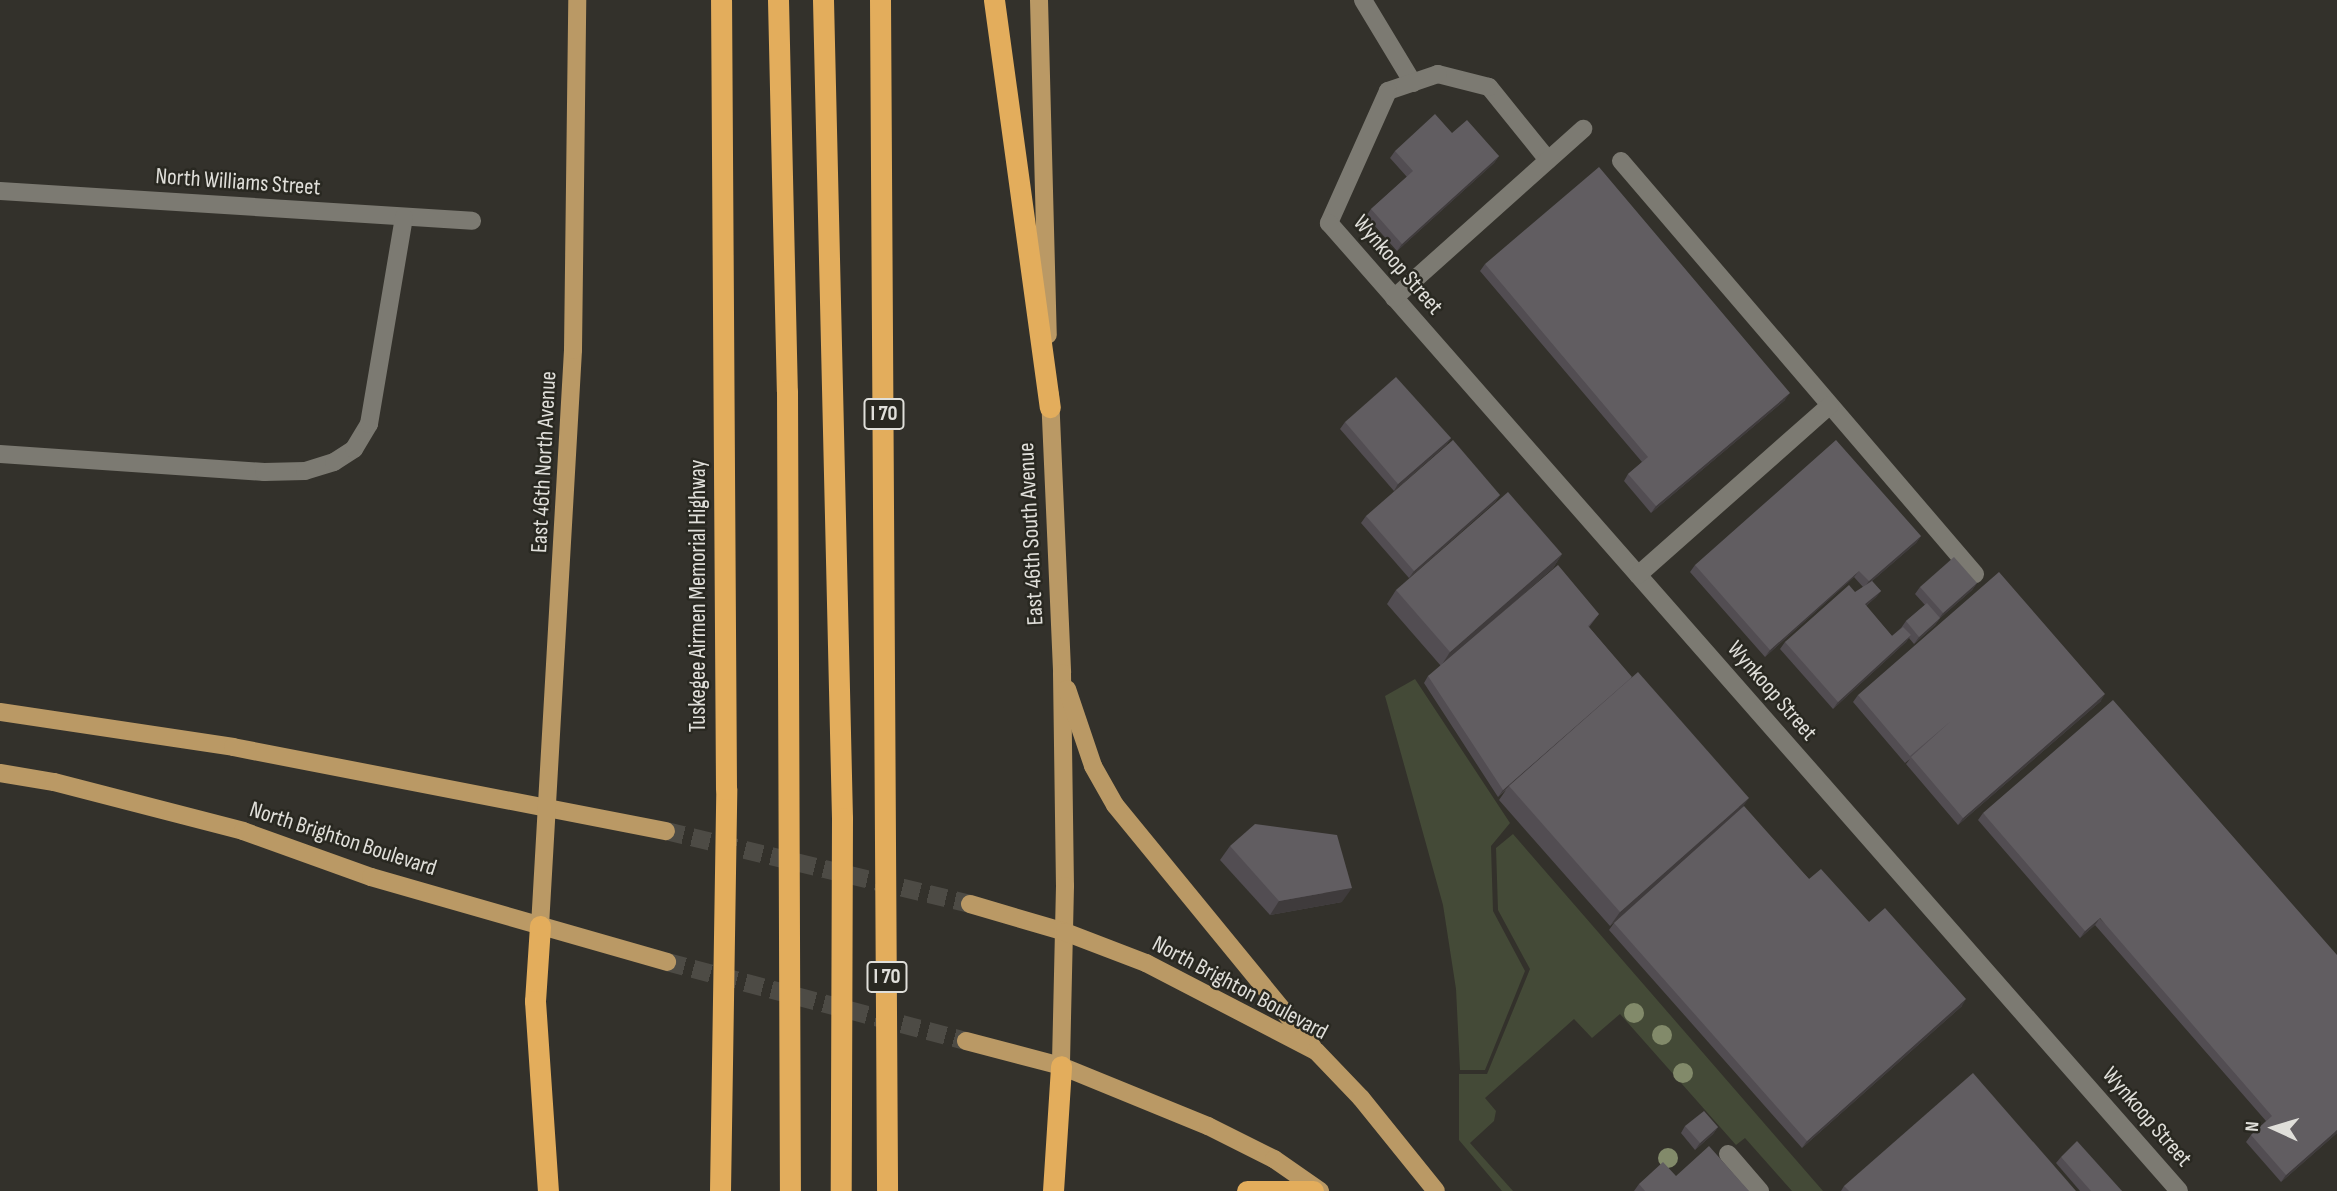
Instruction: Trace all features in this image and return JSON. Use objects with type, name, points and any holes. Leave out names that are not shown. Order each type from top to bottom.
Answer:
[{"type":"highway","name":"Tuskegee Airmen Memorial Highway","points":[[720,1191],[719,1084],[726,789],[721,0]]},
{"type":"highway","points":[[778,0],[787,391],[790,1191]]},
{"type":"highway","points":[[823,0],[842,818],[841,1191]]},
{"type":"highway","name":"I 70","points":[[880,0],[888,828],[887,1191]]},
{"type":"highway","points":[[994,0],[1050,407]]},
{"type":"highway","points":[[540,926],[535,1001],[548,1191]]},
{"type":"highway","points":[[1054,1191],[1061,1066]]},
{"type":"highway","points":[[1247,1191],[1313,1191]]},
{"type":"main road","name":"East 46th North Avenue","points":[[540,926],[573,350],[577,0]]},
{"type":"main road","name":"East 46th South Avenue","points":[[1039,0],[1050,407],[1062,673],[1065,932],[1061,1066]]},
{"type":"main road","points":[[1062,673],[1093,766],[1115,805],[1316,1051]]},
{"type":"main road","points":[[0,712],[233,747],[548,805],[666,831]]},
{"type":"main road","name":"North Brighton Boulevard","points":[[0,773],[54,782],[243,831],[371,877],[667,962]]},
{"type":"main road","name":"North Brighton Boulevard","points":[[970,904],[1065,932],[1146,963],[1316,1051],[1361,1098],[1436,1191]]},
{"type":"main road","points":[[966,1041],[1061,1066],[1239,1140],[1320,1191]]},
{"type":"street","points":[[1363,0],[1413,83],[1438,74],[1489,87],[1548,160]]},
{"type":"street","name":"Wynkoop Street","points":[[1413,83],[1388,92],[1329,223],[2179,1191]]},
{"type":"street","points":[[1395,298],[1583,129]]},
{"type":"street","points":[[1621,161],[1975,574]]},
{"type":"street","name":"North Williams Street","points":[[0,191],[472,221]]},
{"type":"street","points":[[0,454],[264,472],[305,471],[334,462],[354,449],[369,425],[404,217]]},
{"type":"street","points":[[1638,575],[1830,405]]},
{"type":"street","points":[[1728,1154],[1760,1191]]},
{"type":"green space","points":[[1415,679],[1510,823],[1491,846],[1493,911],[1525,971],[1485,1070],[1460,1070],[1456,989],[1443,905],[1385,696]]},
{"type":"green space","points":[[1513,834],[1823,1191],[1792,1191],[1745,1138],[1736,1145],[1620,1014],[1592,1038],[1574,1019],[1485,1098],[1496,1111],[1494,1121],[1470,1143],[1513,1191],[1502,1191],[1459,1140],[1459,1074],[1487,1074],[1530,969],[1498,910],[1496,848]]},
{"type":"building","points":[[1435,114],[1452,133],[1467,120],[1499,156],[1402,244],[1371,209],[1413,171],[1395,151]]},
{"type":"building","points":[[1599,167],[1790,393],[1656,506],[1628,474],[1648,457],[1485,264]]},
{"type":"building","points":[[1396,377],[1451,438],[1398,484],[1345,422]]},
{"type":"building","points":[[1453,440],[1500,495],[1414,571],[1366,516]]},
{"type":"building","points":[[1836,440],[1921,536],[1869,581],[1859,571],[1770,650],[1695,565]]},
{"type":"building","points":[[1508,492],[1562,554],[1450,652],[1396,590]]},
{"type":"building","points":[[1954,557],[1977,583],[1943,613],[1920,587]]},
{"type":"building","points":[[1558,565],[1599,614],[1588,626],[1632,677],[1503,790],[1428,676]]},
{"type":"building","points":[[1999,572],[2105,694],[1963,818],[1911,757],[1951,721],[1910,756],[1858,695]]},
{"type":"building","points":[[1872,581],[1881,591],[1865,604],[1892,636],[1903,627],[1911,635],[1838,702],[1785,642],[1849,585],[1855,592]]},
{"type":"building","points":[[1927,603],[1940,618],[1919,637],[1906,621]]},
{"type":"building","points":[[1638,672],[1749,798],[1620,912],[1509,786]]},
{"type":"building","points":[[2113,700],[2337,955],[2337,1130],[2286,1175],[2251,1135],[2272,1116],[2100,918],[2085,931],[1983,813]]},
{"type":"building","points":[[1744,806],[1809,879],[1821,869],[1869,922],[1885,908],[1966,999],[1807,1141],[1614,923]]},
{"type":"building","points":[[1255,824],[1337,835],[1352,888],[1279,901],[1230,846]]},
{"type":"building","points":[[1973,1073],[2076,1191],[1849,1191],[1844,1186]]},
{"type":"building","points":[[1704,1111],[1718,1127],[1700,1143],[1685,1126]]},
{"type":"building","points":[[2077,1141],[2122,1191],[2091,1191],[2061,1157]]},
{"type":"building","points":[[1709,1146],[1749,1191],[1645,1191],[1639,1184],[1663,1162],[1676,1176]]},
{"type":"tunnel","points":[[666,831],[970,904]]},
{"type":"tunnel","points":[[667,962],[966,1041]]}]
